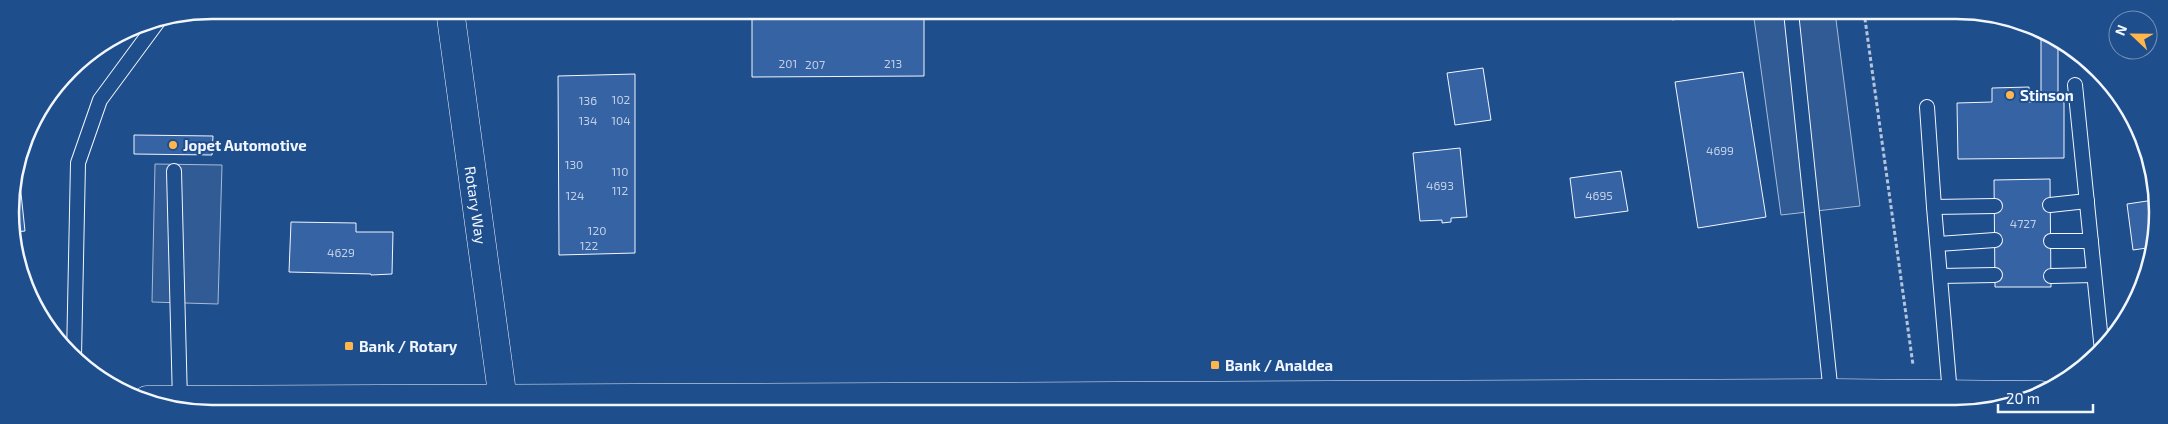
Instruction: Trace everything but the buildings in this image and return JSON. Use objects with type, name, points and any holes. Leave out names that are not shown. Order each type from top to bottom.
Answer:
[{"type":"main road","name":"Rotary Way","points":[[451,19],[503,400]]},
{"type":"main road","points":[[169,401],[503,400],[1284,404],[1833,403],[1917,394],[2021,394]]},
{"type":"lane","points":[[1792,19],[1833,403]]},
{"type":"lane","points":[[74,348],[78,163],[100,100],[153,28]]},
{"type":"lane","points":[[2075,85],[2101,339]]},
{"type":"lane","points":[[1927,107],[1950,394]]},
{"type":"lane","points":[[174,171],[180,401]]},
{"type":"lane","points":[[2050,205],[2087,201]]},
{"type":"lane","points":[[1934,207],[1995,206]]},
{"type":"lane","points":[[1938,244],[1995,240]]},
{"type":"lane","points":[[2051,241],[2091,241]]},
{"type":"lane","points":[[1940,276],[1995,275]]},
{"type":"lane","points":[[2051,276],[2094,275]]},
{"type":"path","points":[[1865,19],[1917,394]]},
{"type":"shaded area","points":[[1754,19],[1836,19],[1860,206],[1781,215]]},
{"type":"shaded area","points":[[155,164],[222,165],[218,304],[152,302]]},
{"type":"place","name":"Stinson","points":[[2010,95]]},
{"type":"place","name":"Jopet Automotive","points":[[173,145]]},
{"type":"place","name":"Bank / Rotary","points":[[349,346]]},
{"type":"place","name":"Bank / Analdea","points":[[1215,365]]}]
